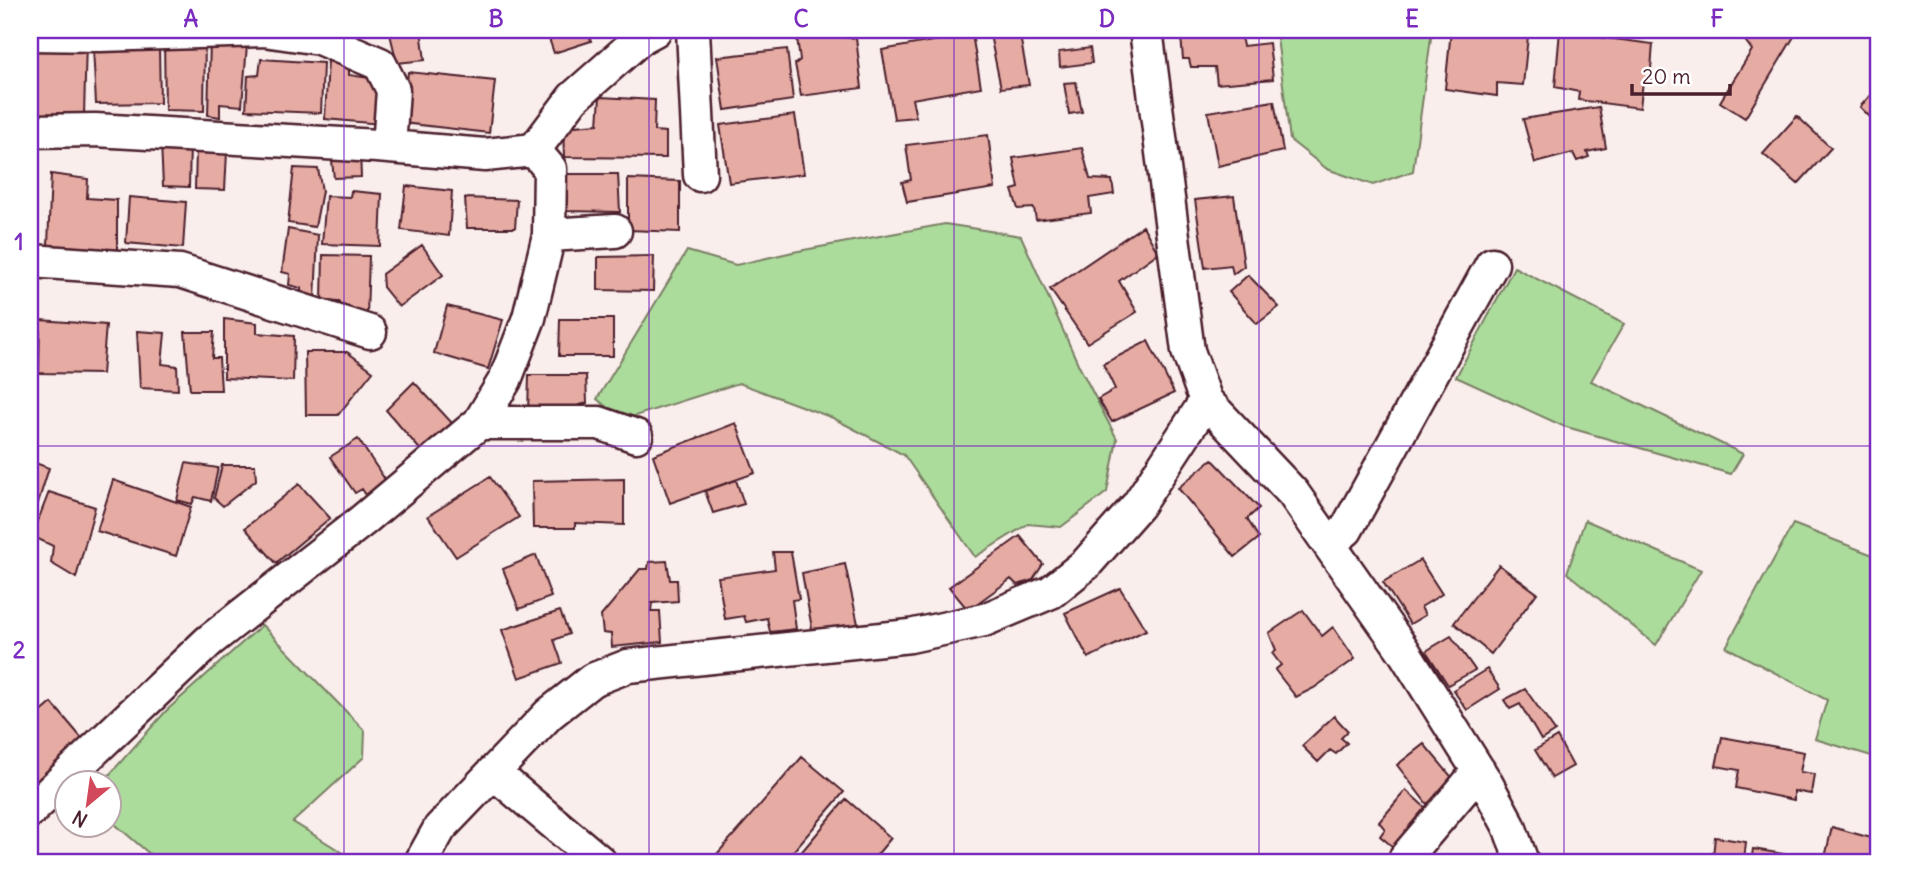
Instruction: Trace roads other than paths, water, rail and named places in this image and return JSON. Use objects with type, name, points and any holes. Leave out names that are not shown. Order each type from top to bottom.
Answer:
[{"type":"street","points":[[30,34],[100,35],[264,30],[319,37],[380,64],[393,90],[389,147]]},
{"type":"street","points":[[30,131],[95,130],[485,155],[534,149],[573,98],[642,37],[655,30]]},
{"type":"street","points":[[693,30],[700,175]]},
{"type":"street","points":[[1146,30],[1188,351],[1206,401],[1293,493],[1403,650],[1479,771],[1509,826],[1522,862]]},
{"type":"street","points":[[30,811],[209,641],[362,521],[479,423],[505,380],[529,318],[549,235],[550,169],[534,149]]},
{"type":"street","points":[[549,235],[615,231]]},
{"type":"street","points":[[30,261],[180,271],[370,332]]},
{"type":"street","points":[[1329,544],[1346,530],[1492,264]]},
{"type":"street","points":[[421,862],[440,828],[549,714],[592,680],[628,666],[910,636],[984,620],[1051,592],[1086,564],[1138,505],[1206,401]]},
{"type":"street","points":[[479,423],[599,423],[636,436]]},
{"type":"street","points":[[1406,857],[1479,771]]},
{"type":"street","points":[[493,772],[600,862]]}]
